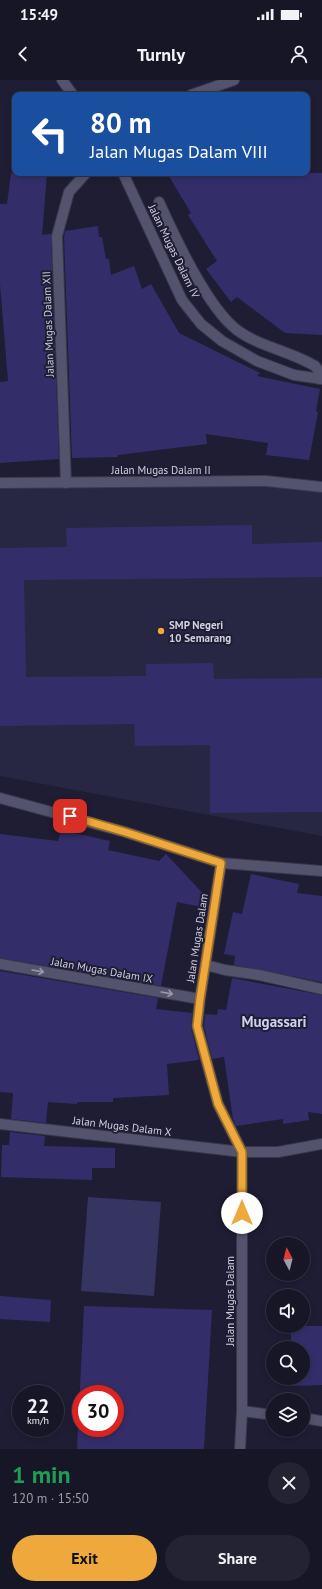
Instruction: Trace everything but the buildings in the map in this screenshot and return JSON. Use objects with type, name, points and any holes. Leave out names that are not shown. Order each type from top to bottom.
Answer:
[{"type":"street","points":[[62,80],[71,92]]},
{"type":"street","points":[[200,92],[234,80]]},
{"type":"street","name":"Jalan Mugas Dalam XII","points":[[66,483],[57,236],[70,192],[83,176]]},
{"type":"street","name":"Jalan Mugas Dalam IV","points":[[124,176],[182,300],[201,324],[222,342],[257,361],[294,375],[321,379]]},
{"type":"street","points":[[159,202],[206,294],[224,316],[237,330],[264,345],[315,366],[321,379]]},
{"type":"street","name":"Jalan Mugas Dalam II","points":[[0,483],[266,481],[322,487]]},
{"type":"street","points":[[0,798],[125,832],[221,863],[322,871]]},
{"type":"street","name":"Jalan Mugas Dalam","points":[[221,863],[197,1026],[204,1057],[218,1104],[242,1152],[242,1411],[240,1449]]},
{"type":"street","name":"Jalan Mugas Dalam IX","points":[[0,964],[200,999]]},
{"type":"street","points":[[206,965],[322,989]]},
{"type":"street","name":"Jalan Mugas Dalam X","points":[[0,1124],[242,1152]]},
{"type":"street","points":[[242,1152],[278,1152],[322,1144]]},
{"type":"street","points":[[242,1411],[266,1414]]},
{"type":"street","points":[[310,1419],[322,1421]]},
{"type":"shaded area","name":"SMP Negeri 10 Semarang","points":[[0,479],[322,487],[322,836],[0,776]]},
{"type":"shaded area","points":[[88,1197],[161,1202],[154,1296],[81,1291]]},
{"type":"place","name":"SMP Negeri 10 Semarang","points":[[161,631]]},
{"type":"district","name":"Mugassari","points":[[274,1022]]},
{"type":"route","points":[[70,816],[221,863],[197,1026],[204,1057],[218,1104],[242,1152],[242,1213]]}]
